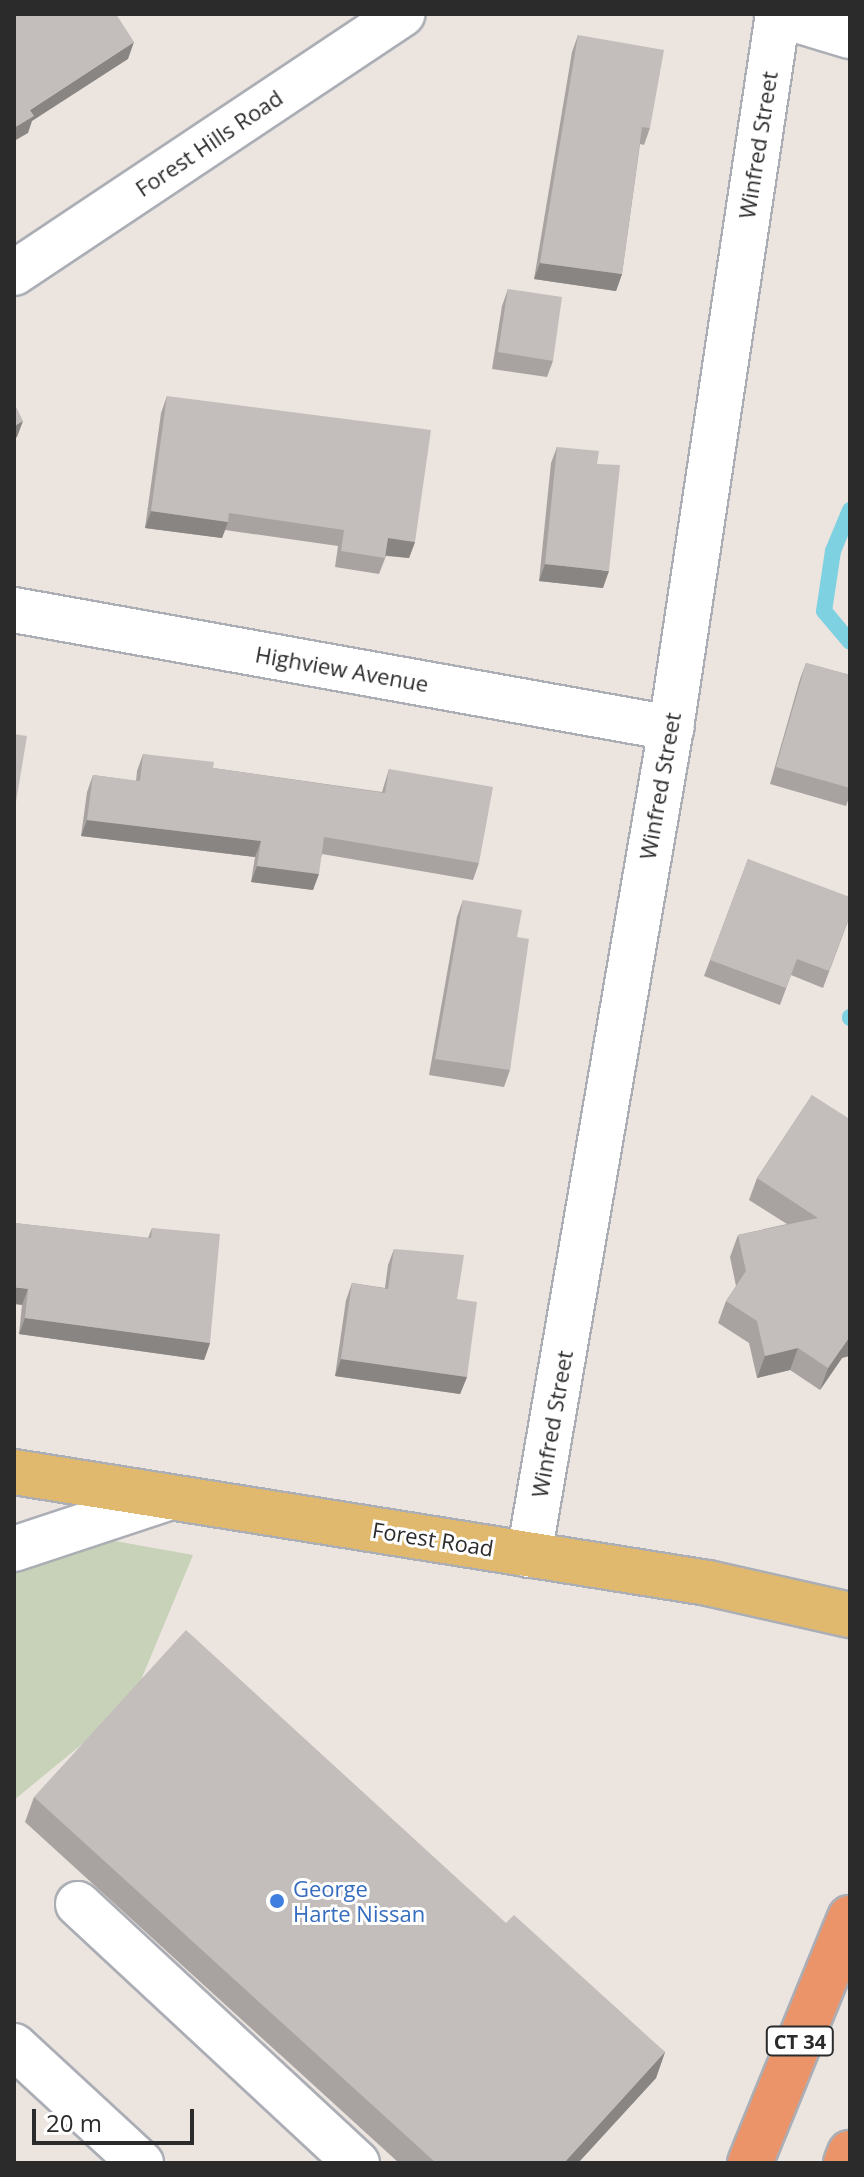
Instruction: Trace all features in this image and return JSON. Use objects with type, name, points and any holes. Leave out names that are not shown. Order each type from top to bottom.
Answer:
[{"type":"highway","name":"CT 34","points":[[750,2163],[850,1918]]},
{"type":"highway","points":[[846,2163],[850,2153]]},
{"type":"main road","name":"Forest Road","points":[[14,1472],[708,1583],[850,1615]]},
{"type":"street","name":"Forest Hills Road","points":[[14,273],[403,14]]},
{"type":"street","points":[[777,14],[850,36]]},
{"type":"street","name":"Winfred Street","points":[[529,1555],[671,728],[777,14]]},
{"type":"street","name":"Highview Avenue","points":[[14,610],[671,728]]},
{"type":"street","points":[[14,1549],[168,1498]]},
{"type":"street","points":[[78,1904],[357,2163]]},
{"type":"street","points":[[14,2046],[141,2163]]},
{"type":"green space","points":[[14,1523],[193,1555],[131,1704],[14,1800]]},
{"type":"building","points":[[14,14],[116,14],[134,42],[30,110],[34,116],[14,128]]},
{"type":"building","points":[[578,35],[664,50],[650,128],[642,127],[622,274],[540,263]]},
{"type":"building","points":[[508,289],[562,297],[553,361],[498,352]]},
{"type":"building","points":[[167,396],[431,430],[415,542],[388,538],[385,558],[341,551],[344,530],[229,513],[228,522],[151,511]]},
{"type":"building","points":[[14,403],[23,421],[14,426]]},
{"type":"building","points":[[557,447],[599,451],[597,464],[620,465],[609,571],[545,564]]},
{"type":"building","points":[[806,663],[850,675],[850,788],[776,767]]},
{"type":"building","points":[[14,734],[27,736],[16,802],[14,802]]},
{"type":"building","points":[[143,754],[214,762],[213,768],[385,793],[389,769],[493,787],[479,863],[324,837],[319,874],[257,866],[261,841],[87,820],[93,775],[140,781]]},
{"type":"building","points":[[748,859],[850,897],[850,915],[829,971],[797,959],[786,988],[710,960]]},
{"type":"building","points":[[463,900],[522,910],[517,937],[529,939],[510,1070],[435,1059]]},
{"type":"building","points":[[812,1095],[848,1118],[850,1114],[850,1336],[828,1368],[798,1348],[765,1356],[757,1321],[726,1301],[746,1271],[738,1235],[818,1218],[757,1178]]},
{"type":"building","points":[[14,1223],[151,1238],[152,1228],[220,1234],[210,1343],[25,1318],[28,1289],[14,1287]]},
{"type":"building","points":[[394,1249],[464,1255],[457,1299],[477,1302],[467,1377],[341,1359],[352,1283],[388,1289]]},
{"type":"building","name":"George Harte Nissan","points":[[186,1630],[506,1923],[514,1915],[665,2052],[564,2163],[436,2163],[34,1797]]},
{"type":"waterway","points":[[850,510],[833,551],[824,611],[850,642]]},
{"type":"place","name":"George Harte Nissan","points":[[277,1901]]}]
